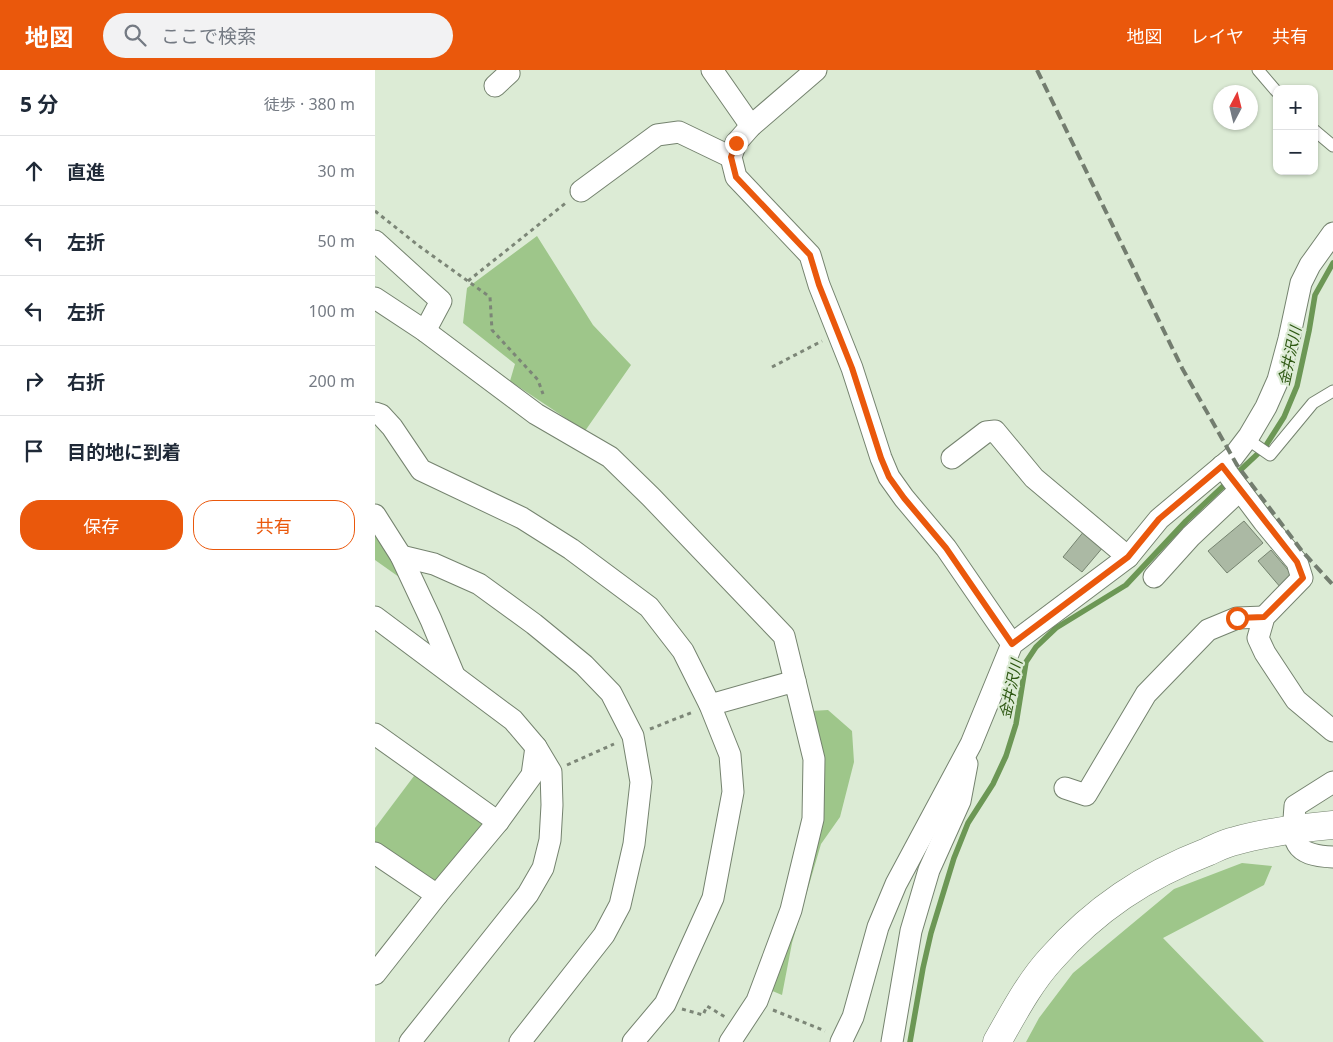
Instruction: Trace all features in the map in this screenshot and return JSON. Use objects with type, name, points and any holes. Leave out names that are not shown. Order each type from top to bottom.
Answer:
[{"type":"street","points":[[712,70],[751,126]]},
{"type":"street","points":[[816,70],[751,126],[736,143],[731,157],[736,177],[810,255],[852,368],[889,477],[946,548],[1012,644]]},
{"type":"street","points":[[581,191],[657,134],[679,132],[731,157]]},
{"type":"street","points":[[1154,578],[1191,536],[1231,478],[1233,457],[1247,439],[1266,407],[1278,380],[1301,283],[1310,265],[1333,233]]},
{"type":"street","points":[[375,241],[441,301],[425,331]]},
{"type":"street","points":[[375,298],[425,331],[536,414],[610,457],[651,497],[784,636],[815,759],[813,819],[791,910],[757,1001],[735,1034]]},
{"type":"street","points":[[375,413],[381,415],[392,427],[421,470],[522,518],[571,549],[649,607],[683,651],[711,705],[730,755],[733,792],[713,898],[665,1004],[633,1042]]},
{"type":"street","points":[[952,458],[985,432],[995,431],[1033,478],[1128,557]]},
{"type":"street","points":[[842,1040],[853,1017],[878,927],[896,884],[971,744],[1012,644],[1128,557],[1159,519],[1231,478]]},
{"type":"street","points":[[1231,478],[1297,562],[1303,578],[1264,617],[1258,638],[1265,653],[1296,700],[1333,731]]},
{"type":"street","points":[[375,515],[401,556],[454,675]]},
{"type":"street","points":[[401,556],[434,564],[479,584],[534,624],[584,665],[611,693],[633,736],[641,782],[634,844],[621,906],[604,935],[520,1042]]},
{"type":"street","points":[[375,617],[513,720],[536,747],[551,772],[552,805],[549,840],[543,868],[528,894],[410,1042]]},
{"type":"street","points":[[1065,788],[1086,794],[1146,694],[1208,630],[1237,618],[1264,617]]},
{"type":"street","points":[[711,705],[795,681]]},
{"type":"street","points":[[375,734],[498,822]]},
{"type":"street","points":[[892,1042],[911,931],[929,870],[960,801],[971,744]]},
{"type":"street","points":[[375,974],[498,822],[532,775],[536,747]]},
{"type":"street","points":[[1333,782],[1295,806],[1293,829],[1296,844],[1306,853],[1333,857]]},
{"type":"street","points":[[997,1042],[1019,1003],[1050,960],[1111,903],[1142,882],[1187,860],[1234,841],[1293,829],[1333,825]]},
{"type":"street","points":[[375,853],[437,895]]},
{"type":"lane","points":[[1258,70],[1273,87]]},
{"type":"lane","points":[[1318,133],[1333,146]]},
{"type":"lane","points":[[1247,439],[1270,455],[1313,403],[1333,391]]},
{"type":"path","points":[[468,281],[581,191]]},
{"type":"path","points":[[375,210],[419,246],[490,297],[493,330],[538,380],[545,400]]},
{"type":"path","points":[[771,367],[839,333]]},
{"type":"path","points":[[761,991],[769,994],[767,1007],[842,1040]]},
{"type":"path","points":[[665,1004],[703,1015],[707,1006],[735,1034]]},
{"type":"green space","points":[[537,236],[593,325],[631,365],[585,431],[510,381],[515,364],[463,323],[467,288]]},
{"type":"green space","points":[[375,527],[379,534],[399,577],[375,560]]},
{"type":"green space","points":[[828,710],[852,731],[854,762],[840,817],[821,844],[792,943],[782,995],[770,990],[811,861],[825,778],[822,755],[811,711]]},
{"type":"green space","points":[[417,772],[480,817],[482,828],[439,882],[426,880],[375,842],[375,828]]},
{"type":"green space","points":[[1242,863],[1272,866],[1264,885],[1163,938],[1264,1042],[1026,1042],[1039,1018],[1073,973],[1174,889]]},
{"type":"building","points":[[1244,521],[1263,543],[1227,573],[1208,551]]},
{"type":"building","points":[[1085,530],[1104,546],[1082,572],[1063,557]]},
{"type":"building","points":[[1271,550],[1294,577],[1281,588],[1258,561]]},
{"type":"waterway","name":"金井沢川","points":[[910,1042],[931,933],[954,858],[968,823],[993,784],[1006,756],[1016,724],[1026,662],[1036,647],[1056,628],[1126,585],[1186,521],[1265,447],[1284,417],[1297,386],[1315,295],[1333,263]]},
{"type":"railway","points":[[1037,70],[1182,368],[1237,465],[1302,551],[1333,585]]},
{"type":"route","points":[[736,143],[731,157],[736,177],[810,255],[819,285],[852,368],[889,477],[946,548],[1012,644],[1128,557],[1159,519],[1222,466],[1297,562],[1303,578],[1264,617],[1237,618]]}]
